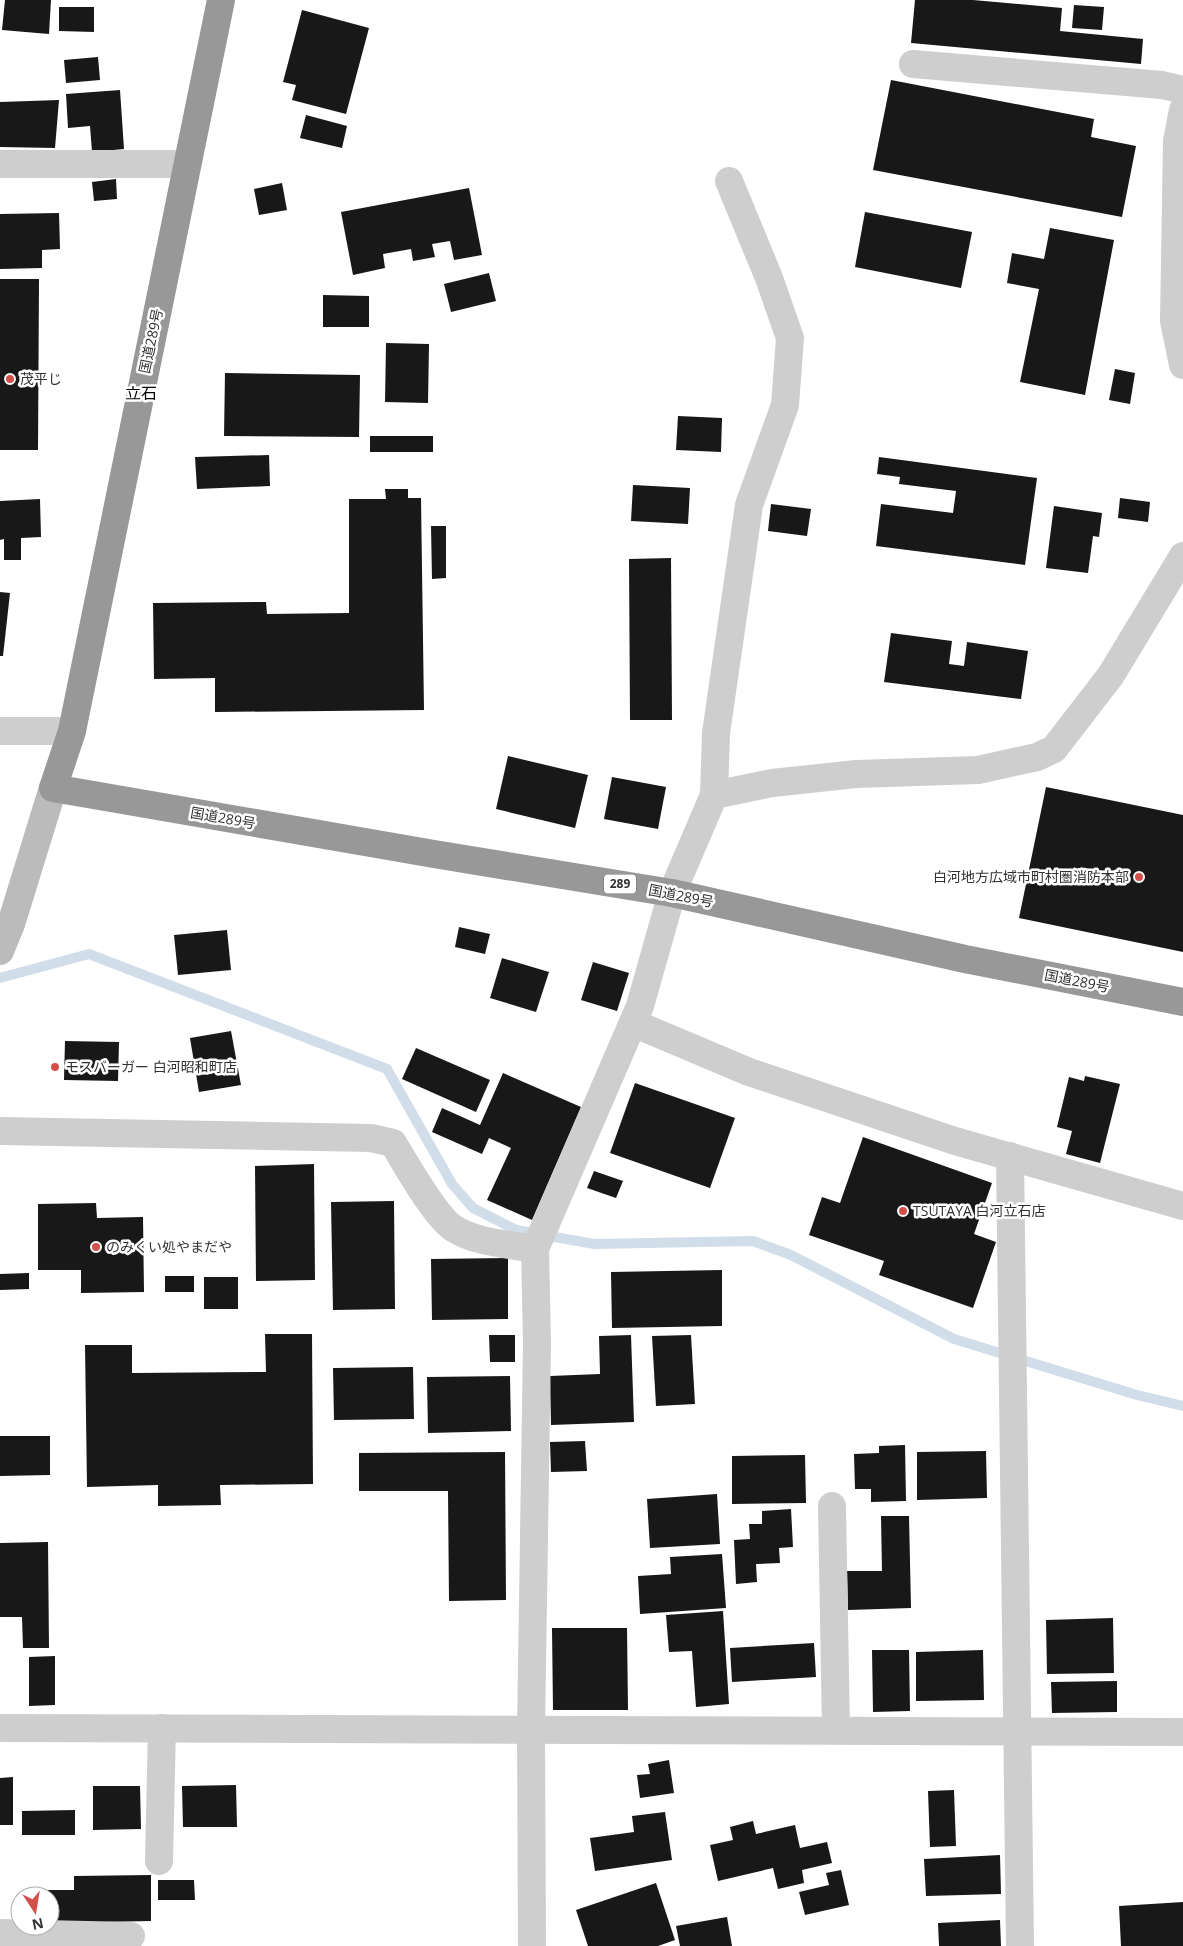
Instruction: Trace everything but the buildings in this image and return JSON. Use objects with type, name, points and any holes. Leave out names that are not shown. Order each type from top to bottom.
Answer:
[{"type":"highway","name":"国道289号","points":[[221,0],[72,731],[54,788],[672,893],[965,959],[1183,1002]]},
{"type":"street","points":[[913,64],[1162,85],[1183,90]]},
{"type":"street","points":[[1183,110],[1177,141],[1174,321],[1183,365]]},
{"type":"street","points":[[0,164],[187,164]]},
{"type":"street","points":[[532,1946],[531,1730],[537,1344],[535,1249],[640,1006],[672,893],[714,795],[716,733],[749,505],[785,405],[790,338],[769,278],[729,181]]},
{"type":"street","points":[[714,795],[772,783],[856,774],[978,770],[1037,757],[1054,749],[1111,675],[1183,556]]},
{"type":"street","points":[[0,731],[72,731]]},
{"type":"street","points":[[0,951],[11,924],[54,788]]},
{"type":"street","points":[[633,1023],[749,1072],[955,1142],[1183,1206]]},
{"type":"street","points":[[0,1132],[371,1138],[394,1143],[439,1214],[453,1228],[478,1239],[535,1249]]},
{"type":"street","points":[[1010,1156],[1020,1946]]},
{"type":"street","points":[[832,1506],[836,1730]]},
{"type":"street","points":[[0,1728],[1183,1732]]},
{"type":"street","points":[[159,1861],[162,1728]]},
{"type":"street","points":[[0,1933],[131,1936]]},
{"type":"waterway","points":[[0,978],[89,954],[387,1069],[452,1184],[473,1208],[516,1230],[594,1244],[753,1241],[791,1255],[954,1339],[1137,1395],[1183,1406]]},
{"type":"place","name":"茂平じ","points":[[10,379]]},
{"type":"place","name":"白河地方広域市町村圏消防本部","points":[[1139,877]]},
{"type":"place","name":"モスバーガー 白河昭和町店","points":[[55,1067]]},
{"type":"place","name":"TSUTAYA 白河立石店","points":[[903,1211]]},
{"type":"place","name":"のみくい処やまだや","points":[[96,1247]]},
{"type":"district","name":"立石","points":[[141,393]]}]
